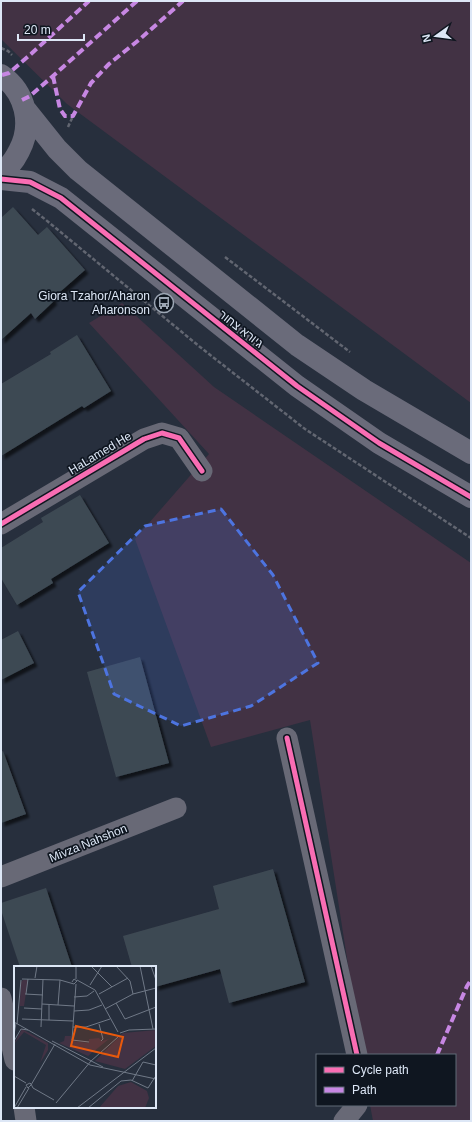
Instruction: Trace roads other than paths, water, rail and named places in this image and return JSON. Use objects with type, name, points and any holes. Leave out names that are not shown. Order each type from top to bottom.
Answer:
[{"type":"street","points":[[1,74],[10,82],[22,100],[25,109],[27,126],[24,143],[16,158],[1,172]]},
{"type":"street","name":"גיורא צחור","points":[[25,109],[57,149],[78,170],[297,345],[364,390],[471,453]]},
{"type":"street","name":"גיורא צחור","points":[[1,179],[30,182],[61,198],[297,386],[379,443],[471,497]]},
{"type":"street","name":"HaLamed He","points":[[1,524],[144,439],[162,433],[179,438],[202,471]]},
{"type":"street","points":[[287,738],[357,1054]]},
{"type":"street","name":"Mivza Nahshon","points":[[1,877],[176,808]]},
{"type":"street","points":[[1,998],[14,1056]]},
{"type":"street","points":[[344,1121],[356,1106]]},
{"type":"street","points":[[24,1108],[26,1121]]},
{"type":"place","name":"Giora Tzahor/Aharon Aharonson","points":[[164,303]]}]
